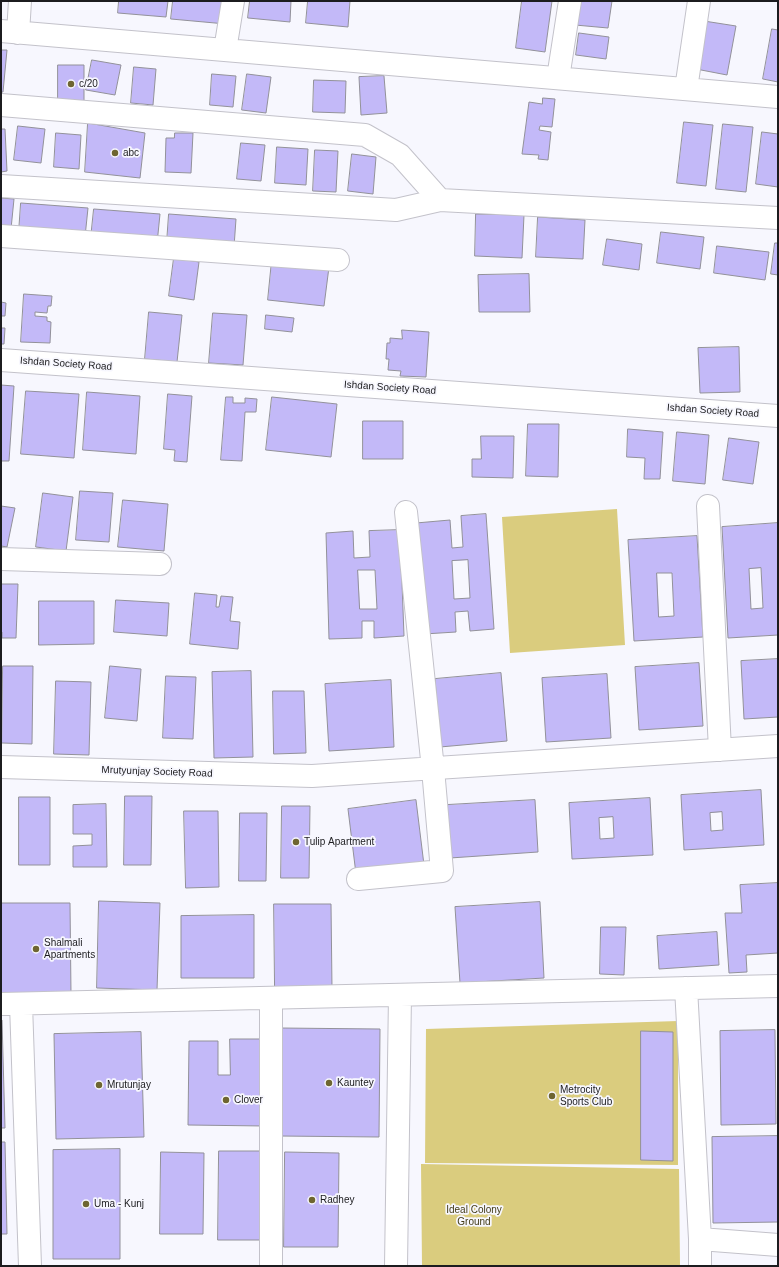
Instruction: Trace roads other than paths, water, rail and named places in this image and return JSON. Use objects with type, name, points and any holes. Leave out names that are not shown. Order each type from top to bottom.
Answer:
[{"type":"street","points":[[20,1],[10,32],[778,97]]},
{"type":"street","points":[[225,50],[233,1]]},
{"type":"street","points":[[558,78],[570,1]]},
{"type":"street","points":[[686,89],[699,1]]},
{"type":"street","points":[[1,104],[365,135],[400,155],[440,200]]},
{"type":"street","points":[[1,186],[396,210],[440,200],[778,218]]},
{"type":"street","points":[[1,236],[338,260]]},
{"type":"street","name":"Ishdan Society Road","points":[[1,360],[778,416]]},
{"type":"street","points":[[708,506],[720,750]]},
{"type":"street","points":[[358,879],[442,871],[433,769],[406,512]]},
{"type":"street","points":[[1,559],[160,564]]},
{"type":"street","name":"Mrutyunjay Society Road","points":[[1,767],[312,776],[778,746]]},
{"type":"street","points":[[30,1266],[11,1004],[778,986]]},
{"type":"street","points":[[686,988],[700,1239],[700,1266]]},
{"type":"street","points":[[396,1266],[400,995]]},
{"type":"street","points":[[271,998],[271,1266]]},
{"type":"street","points":[[700,1239],[778,1245]]},
{"type":"place","name":"c/20","points":[[71,84]]},
{"type":"place","name":"abc","points":[[115,153]]},
{"type":"place","name":"Tulip Apartment","points":[[296,842]]},
{"type":"place","name":"Shalmali Apartments","points":[[36,949]]},
{"type":"place","name":"Kauntey","points":[[329,1083]]},
{"type":"place","name":"Mrutunjay","points":[[99,1085]]},
{"type":"place","name":"Metrocity Sports Club","points":[[552,1096]]},
{"type":"place","name":"Clover","points":[[226,1100]]},
{"type":"place","name":"Radhey","points":[[312,1200]]},
{"type":"place","name":"Uma - Kunj","points":[[86,1204]]},
{"type":"park label","name":"Ideal Colony Ground","points":[[474,1216]]}]
